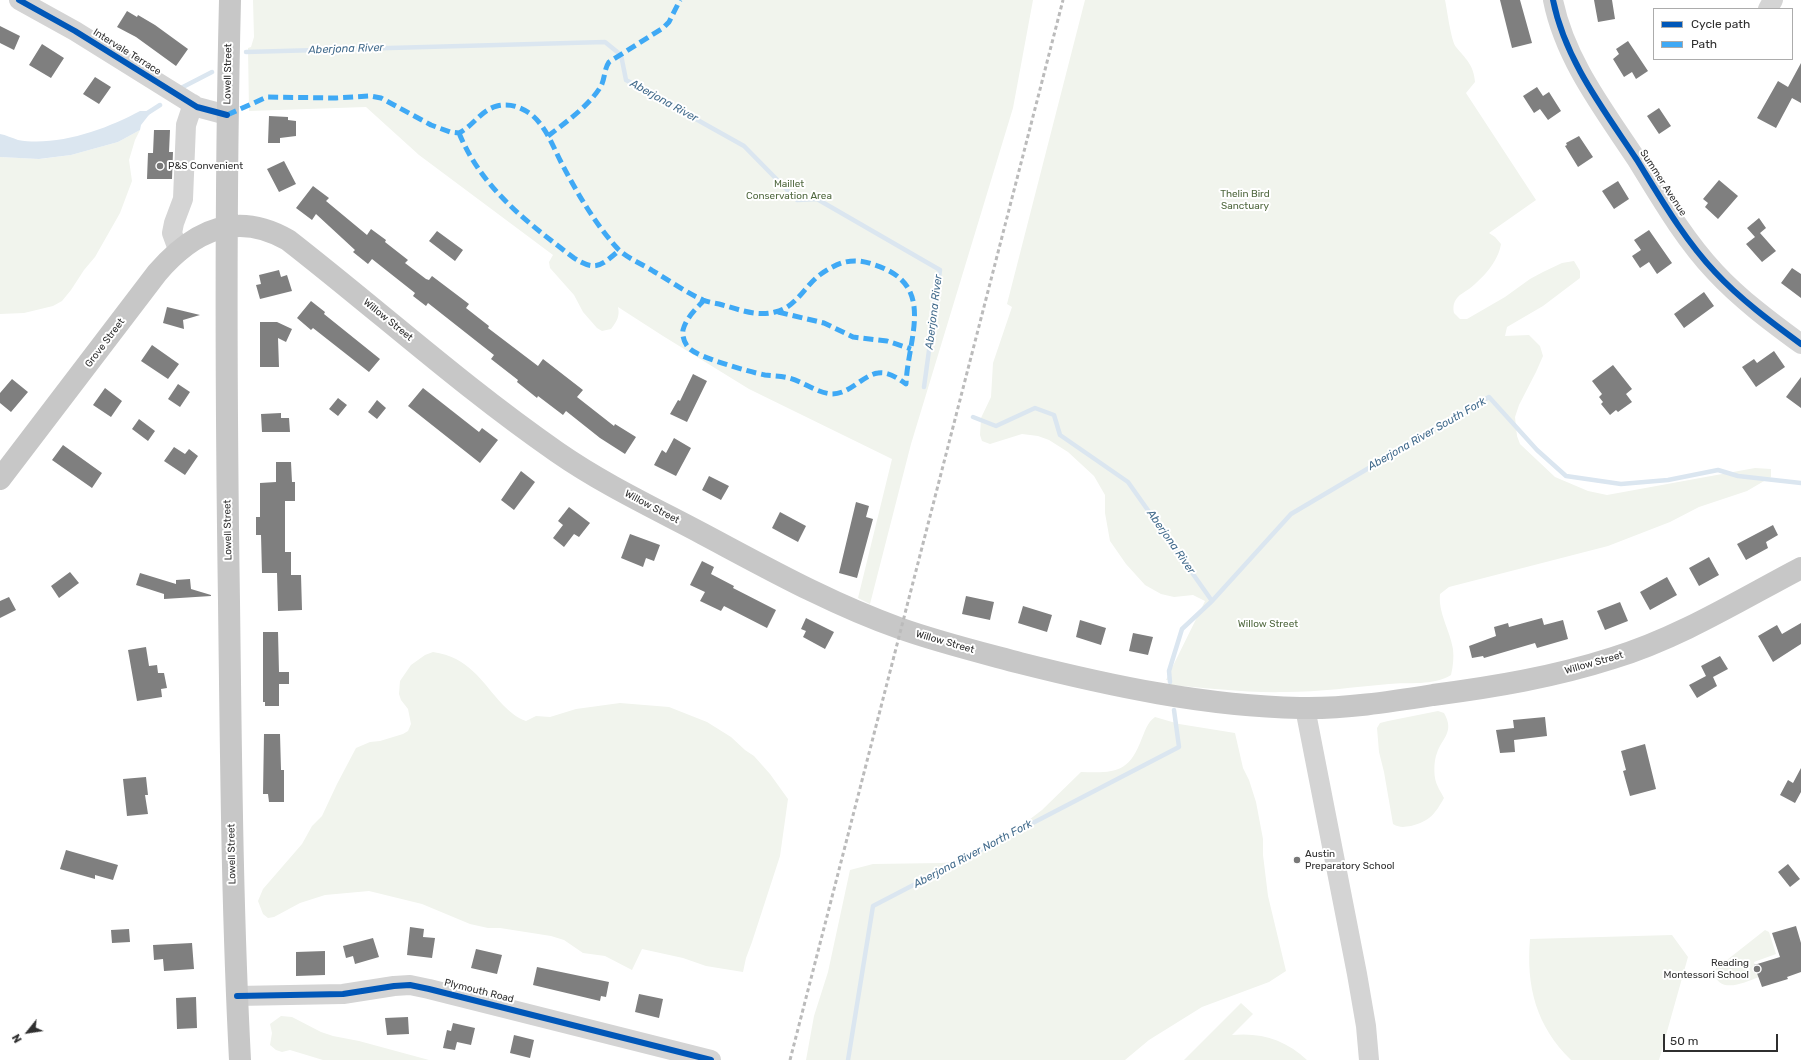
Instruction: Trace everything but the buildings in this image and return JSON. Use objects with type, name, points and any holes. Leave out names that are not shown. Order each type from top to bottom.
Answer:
[{"type":"main road","name":"Lowell Street","points":[[230,0],[227,115],[226,428],[231,786],[240,1060]]},
{"type":"main road","name":"Grove Street","points":[[0,479],[157,274],[179,252],[199,238],[226,226]]},
{"type":"main road","name":"Willow Street","points":[[226,226],[247,226],[264,229],[288,240],[490,403],[572,462],[782,576],[872,618],[905,630],[982,653],[1150,692],[1235,704],[1305,708],[1373,704],[1528,680],[1621,656],[1674,634],[1801,568]]},
{"type":"street","name":"Intervale Terrace","points":[[19,0],[75,31],[193,104],[205,110],[227,115]]},
{"type":"street","name":"Summer Avenue","points":[[1553,0],[1559,24],[1575,62],[1690,242],[1727,284],[1801,344]]},
{"type":"street","points":[[179,252],[172,233],[183,199],[186,125],[193,104]]},
{"type":"street","points":[[1305,708],[1357,974],[1366,1026],[1369,1060]]},
{"type":"street","name":"Plymouth Road","points":[[237,996],[343,994],[410,985],[712,1060]]},
{"type":"green space","name":"Maillet Conservation Area","points":[[253,0],[1033,0],[1013,108],[911,444],[870,604],[858,598],[892,459],[749,389],[618,307],[618,318],[611,329],[602,331],[597,328],[583,312],[574,295],[550,268],[549,262],[553,255],[419,155],[366,107],[249,111],[248,48],[251,47],[254,37]]},
{"type":"green space","name":"Thelin Bird Sanctuary","points":[[1085,0],[1445,0],[1454,44],[1471,66],[1473,71],[1475,82],[1466,93],[1536,200],[1489,233],[1501,244],[1497,257],[1479,280],[1457,298],[1453,309],[1454,313],[1460,319],[1467,319],[1505,297],[1530,279],[1562,263],[1574,261],[1580,271],[1580,278],[1543,306],[1507,327],[1505,336],[1529,335],[1540,346],[1543,356],[1519,405],[1515,417],[1517,436],[1520,444],[1555,477],[1588,491],[1607,495],[1755,468],[1771,469],[1771,477],[1747,491],[1699,507],[1670,522],[1608,546],[1449,587],[1440,594],[1440,601],[1442,615],[1451,642],[1453,662],[1451,675],[1437,681],[1298,692],[1241,691],[1169,685],[1170,680],[1166,680],[1205,601],[1193,595],[1174,597],[1161,594],[1145,585],[1126,564],[1110,541],[1105,513],[1105,495],[1094,476],[1068,452],[1049,440],[1038,436],[1022,434],[990,444],[982,441],[980,435],[981,418],[991,397],[993,363],[1012,307],[1007,304]]},
{"type":"green space","points":[[140,130],[135,140],[129,160],[132,181],[120,213],[95,257],[84,270],[71,290],[62,301],[53,306],[24,313],[0,314],[0,157],[40,159],[71,155],[118,142]]},
{"type":"green space","points":[[433,652],[456,659],[465,665],[481,679],[506,708],[526,721],[536,716],[550,717],[576,709],[620,703],[669,707],[707,722],[731,737],[754,756],[770,774],[788,799],[780,856],[746,958],[743,972],[706,966],[683,958],[642,949],[632,970],[605,956],[583,953],[564,940],[551,936],[500,928],[488,928],[470,924],[422,904],[369,891],[325,895],[300,903],[274,917],[268,918],[263,914],[258,901],[263,889],[302,844],[312,826],[322,816],[356,748],[370,742],[380,741],[408,731],[411,724],[408,709],[401,700],[399,694],[400,681],[411,665],[425,655]]},
{"type":"green space","points":[[1438,711],[1444,713],[1448,725],[1448,730],[1439,748],[1434,766],[1437,786],[1444,798],[1435,813],[1423,822],[1411,826],[1398,826],[1393,824],[1379,752],[1377,728],[1380,723]]},
{"type":"green space","points":[[1155,717],[1179,724],[1235,733],[1243,768],[1249,780],[1256,802],[1263,839],[1263,855],[1268,896],[1286,971],[1269,982],[1202,1007],[1149,1040],[1125,1060],[806,1060],[814,1016],[828,972],[850,870],[873,864],[954,862],[970,857],[1012,836],[1021,826],[1042,810],[1081,772],[1112,771],[1126,764],[1137,750],[1148,724]]},
{"type":"green space","points":[[1765,930],[1769,932],[1776,954],[1754,962],[1759,977],[1739,984],[1726,985],[1720,983],[1713,971]]},
{"type":"green space","points":[[1672,935],[1688,957],[1659,1060],[1571,1060],[1549,1033],[1536,1004],[1530,973],[1530,939]]},
{"type":"green space","points":[[1241,1003],[1253,1014],[1232,1035],[1243,1034],[1263,1036],[1272,1039],[1290,1047],[1307,1060],[1184,1060]]},
{"type":"green space","points":[[281,1016],[292,1017],[321,1032],[333,1036],[359,1041],[429,1060],[323,1060],[290,1050],[282,1052],[276,1050],[270,1045],[272,1033],[270,1024]]},
{"type":"shaded area","points":[[140,111],[152,111],[141,125],[140,130],[118,142],[71,155],[39,159],[0,157],[0,134],[18,140],[33,142],[65,139],[97,130]]},
{"type":"waterway","name":"Aberjona River","points":[[246,52],[605,42],[621,55],[626,80],[744,146],[797,200],[817,199],[940,270],[924,387]]},
{"type":"waterway","name":"Aberjona River","points":[[181,88],[212,72]]},
{"type":"waterway","name":"Aberjona River","points":[[146,114],[160,105]]},
{"type":"waterway","name":"Aberjona River South Fork","points":[[1170,682],[1169,671],[1182,629],[1212,601],[1291,514],[1489,397],[1537,450],[1566,476],[1621,484],[1668,480],[1718,470],[1738,476],[1801,483]]},
{"type":"waterway","name":"Aberjona River","points":[[973,417],[996,426],[1035,408],[1054,415],[1060,435],[1128,482],[1212,601]]},
{"type":"waterway","name":"Aberjona River North Fork","points":[[848,1060],[873,906],[1179,747],[1174,710]]},
{"type":"railway","points":[[790,1060],[1063,0]]},
{"type":"marked path","points":[[548,136],[577,113],[596,93],[601,86],[609,62],[663,28],[669,22],[680,0]]},
{"type":"marked path","points":[[227,115],[267,97],[336,98],[370,96],[381,98],[431,125],[450,132],[459,133],[491,108],[502,105],[511,105],[520,108],[532,115],[542,126],[581,197],[602,230],[618,249],[630,258],[649,268],[690,293],[703,300],[705,301],[747,312],[761,314],[775,312],[789,306],[821,274],[841,263],[860,261],[875,265],[894,274],[906,285],[913,299],[913,331],[906,384],[889,374],[878,373],[872,374],[845,391],[832,394],[821,392],[789,378],[765,375],[695,353],[684,341],[683,330],[689,318],[695,310],[698,307],[701,303],[704,300]]},
{"type":"marked path","points":[[459,133],[480,171],[493,188],[523,218],[574,258],[582,263],[594,266],[604,263],[620,250]]},
{"type":"marked path","points":[[778,312],[824,323],[853,337],[887,341],[911,349]]},
{"type":"cycle path","points":[[19,0],[75,31],[197,107],[227,115]]},
{"type":"cycle path","points":[[1553,0],[1567,43],[1587,84],[1664,204],[1693,246],[1715,272],[1735,292],[1767,319],[1801,344]]},
{"type":"cycle path","points":[[237,996],[343,994],[410,985],[711,1060]]},
{"type":"place","name":"P&S Convenient","points":[[160,166]]},
{"type":"place","name":"Austin Preparatory School","points":[[1297,860]]},
{"type":"place","name":"Reading Montessori School","points":[[1757,969]]}]
